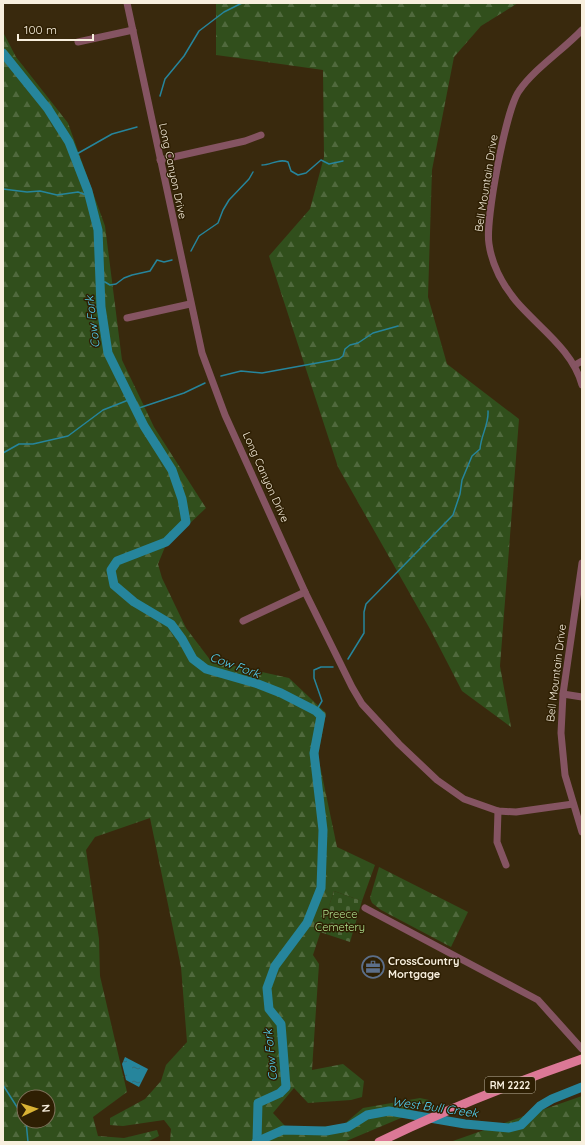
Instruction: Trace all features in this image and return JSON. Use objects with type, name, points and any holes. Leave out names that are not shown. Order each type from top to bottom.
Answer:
[{"type":"main road","name":"RM 2222","points":[[379,1142],[439,1113],[582,1059]]},
{"type":"street","name":"Long Canyon Drive","points":[[127,3],[190,304],[202,354],[216,393],[305,592],[352,687],[362,704],[377,721],[429,772],[464,799],[498,811],[532,810],[573,804]]},
{"type":"street","points":[[78,42],[133,30]]},
{"type":"street","name":"Bell Mountain Drive","points":[[582,30],[519,91],[510,109],[488,225],[488,243],[500,279],[516,301],[575,365],[582,385]]},
{"type":"street","points":[[160,160],[245,141],[261,135]]},
{"type":"street","points":[[127,318],[190,304]]},
{"type":"street","points":[[575,365],[582,361]]},
{"type":"street","name":"Bell Mountain Drive","points":[[582,563],[563,694],[561,718],[561,748],[565,775],[582,832]]},
{"type":"street","points":[[243,621],[305,592]]},
{"type":"street","points":[[563,694],[582,697]]},
{"type":"street","points":[[498,811],[497,842],[506,865]]},
{"type":"street","points":[[365,908],[538,1000],[582,1049]]},
{"type":"green space","points":[[216,3],[518,3],[481,26],[454,57],[432,170],[428,297],[447,364],[519,419],[500,666],[511,727],[462,691],[430,629],[338,467],[269,256],[310,209],[324,157],[323,70],[216,55]]},
{"type":"green space","points":[[3,32],[16,57],[68,123],[105,226],[122,360],[154,427],[206,508],[165,547],[158,564],[162,578],[186,628],[211,661],[289,678],[326,713],[318,756],[337,847],[375,865],[362,901],[334,891],[313,955],[319,964],[312,1070],[343,1064],[364,1081],[362,1097],[351,1100],[308,1103],[294,1088],[273,1113],[286,1127],[297,1129],[343,1125],[363,1108],[420,1098],[429,1100],[401,1118],[344,1142],[170,1142],[171,1129],[164,1120],[123,1126],[110,1125],[110,1118],[145,1099],[161,1081],[166,1065],[187,1042],[181,967],[150,818],[95,837],[86,850],[99,939],[100,976],[127,1092],[93,1117],[98,1136],[124,1138],[157,1130],[159,1136],[147,1142],[3,1142]]},
{"type":"green space","points":[[379,867],[468,912],[451,947],[381,910],[372,903],[370,898]]},
{"type":"green space","name":"Preece Cemetery","points":[[334,891],[362,901],[350,942],[320,932]]},
{"type":"green space","points":[[582,1096],[582,1142],[450,1142]]},
{"type":"water","points":[[125,1057],[148,1069],[139,1087],[126,1080],[122,1064]]},
{"type":"waterway","points":[[160,96],[165,79],[184,56],[199,31],[224,12],[242,3]]},
{"type":"waterway","name":"Cow Fork","points":[[3,53],[48,109],[69,142],[88,191],[98,230],[101,307],[108,353],[144,426],[172,470],[182,499],[186,522],[166,542],[117,561],[111,570],[114,585],[134,602],[171,624],[182,639],[193,659],[206,669],[258,684],[281,693],[316,711],[321,716],[314,753],[323,830],[321,888],[307,923],[275,966],[267,988],[269,1009],[281,1024],[286,1087],[280,1093],[258,1103],[257,1141]]},
{"type":"waterway","points":[[75,155],[112,134],[137,127]]},
{"type":"waterway","points":[[262,165],[285,161],[288,162],[291,171],[298,175],[306,173],[321,160],[329,164],[343,161]]},
{"type":"waterway","points":[[191,251],[199,236],[218,223],[229,200],[249,179],[253,172]]},
{"type":"waterway","points":[[3,189],[27,192],[40,191],[57,195],[78,192],[89,196]]},
{"type":"waterway","points":[[100,282],[105,282],[110,285],[116,284],[124,278],[150,271],[157,260],[164,262],[172,260]]},
{"type":"waterway","points":[[221,376],[241,371],[262,373],[339,359],[343,356],[345,349],[350,345],[358,343],[373,333],[398,326]]},
{"type":"waterway","points":[[136,409],[184,393],[205,383]]},
{"type":"waterway","points":[[3,453],[19,444],[33,444],[68,436],[103,410],[131,399]]},
{"type":"waterway","points":[[348,659],[364,633],[364,612],[366,604],[453,515],[460,494],[462,480],[472,456],[480,449],[488,411]]},
{"type":"waterway","points":[[316,711],[322,701],[314,678],[314,670],[321,667],[333,667]]},
{"type":"waterway","points":[[3,1085],[16,1105]]},
{"type":"waterway","name":"West Bull Creek","points":[[256,1142],[283,1130],[326,1131],[348,1127],[367,1115],[389,1111],[465,1124],[509,1128],[521,1125],[540,1106],[552,1099],[582,1087]]},
{"type":"waterway","points":[[27,1129],[28,1142]]},
{"type":"place","name":"CrossCountry Mortgage","points":[[373,967]]}]
